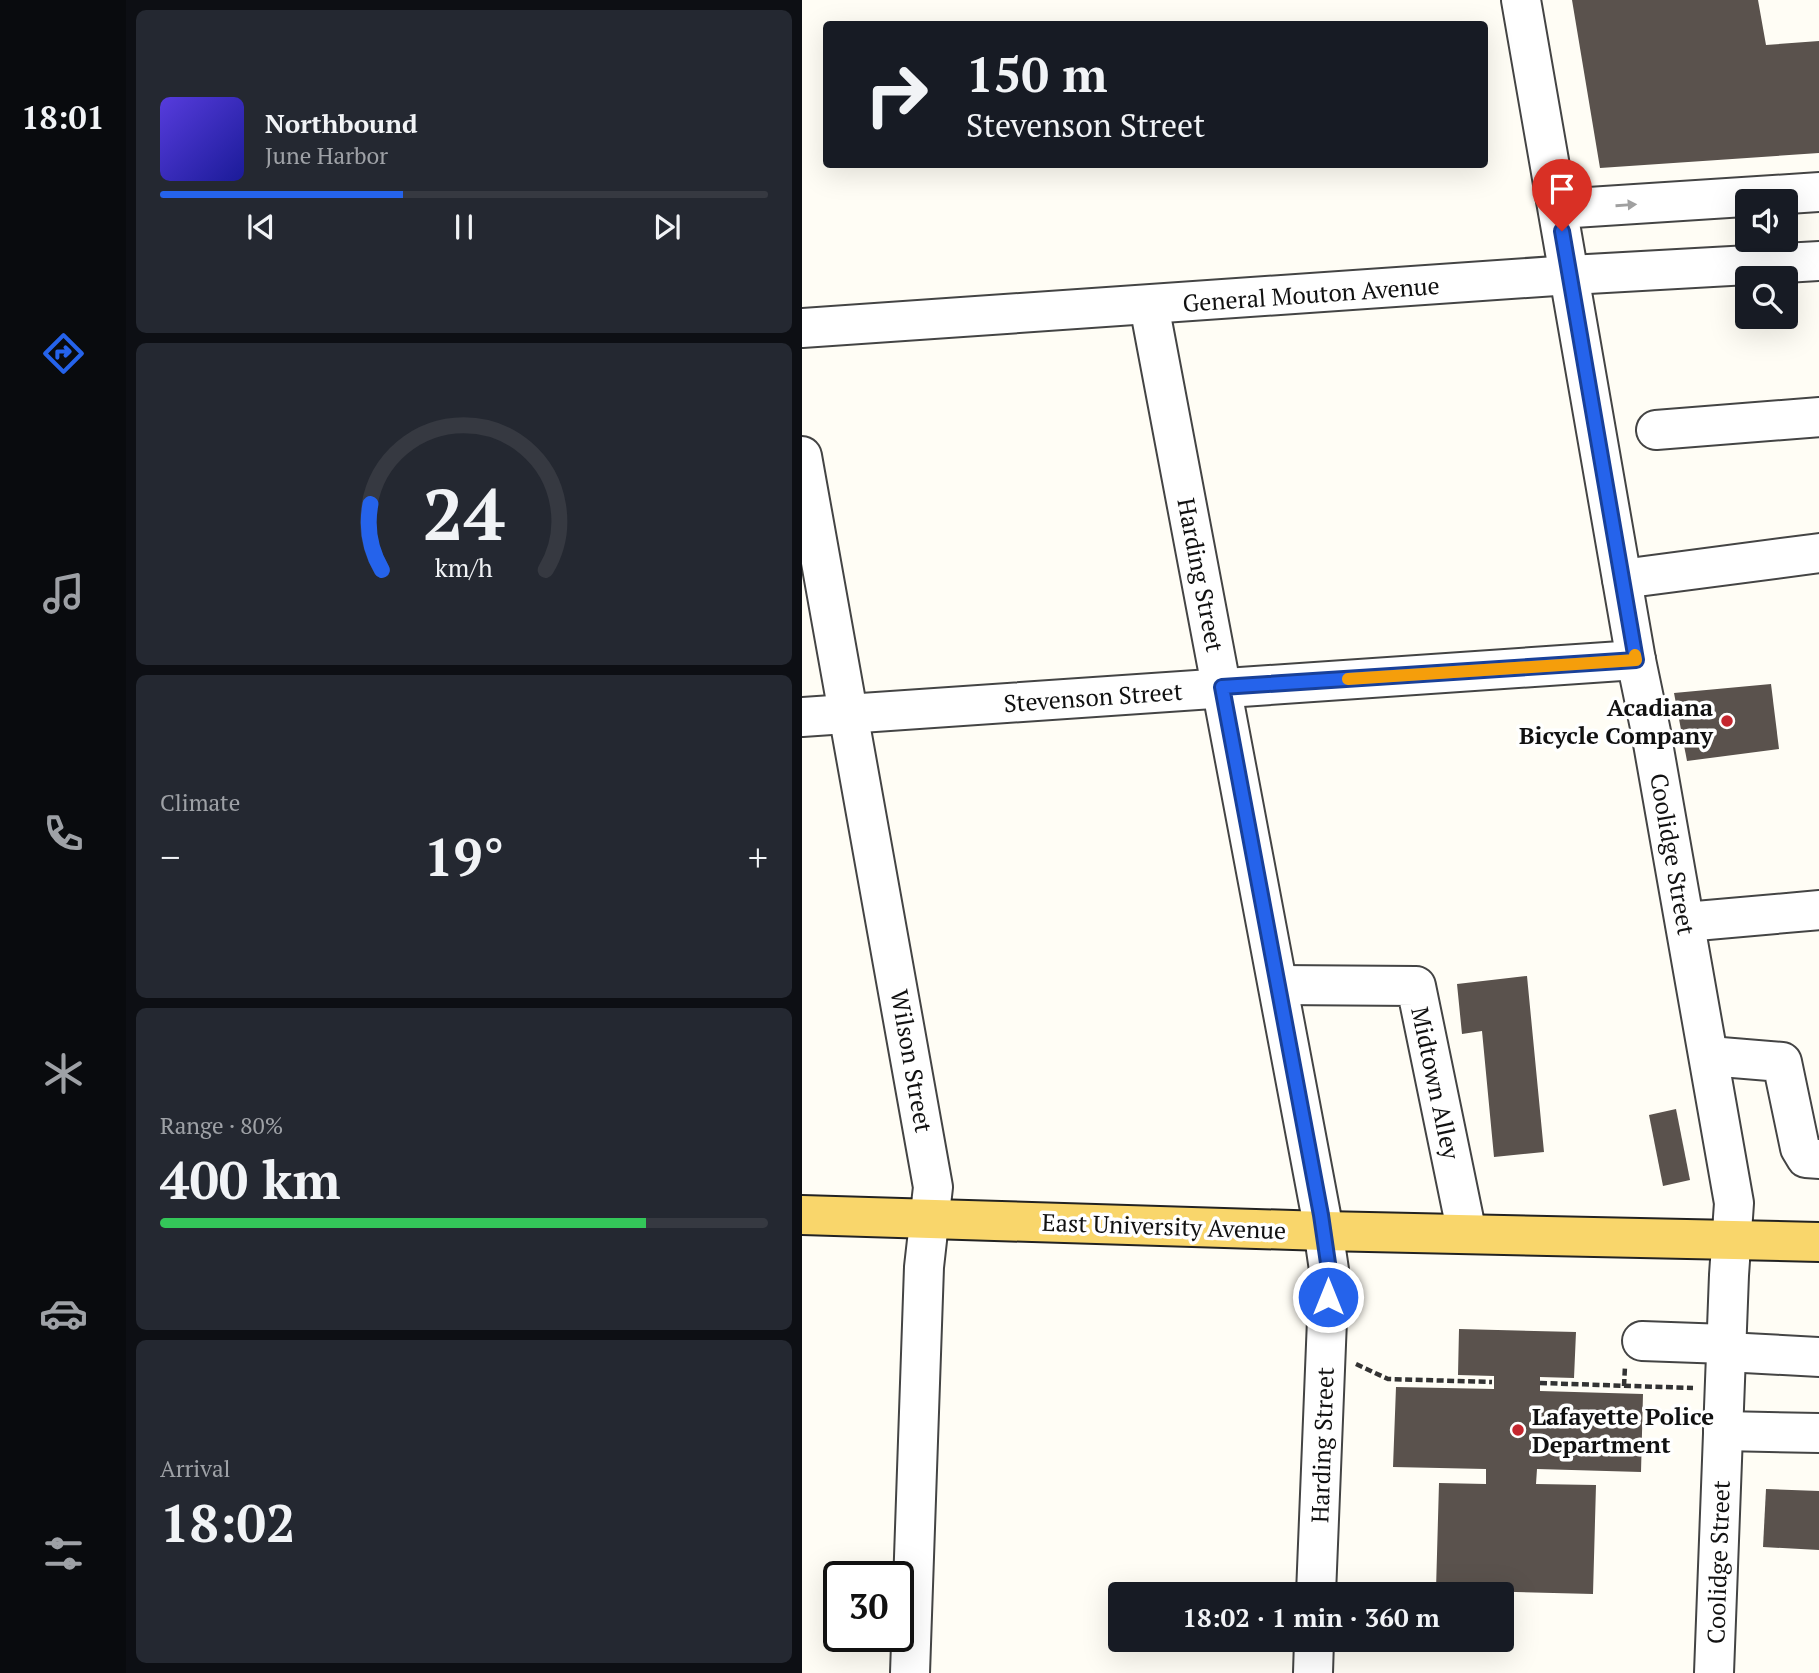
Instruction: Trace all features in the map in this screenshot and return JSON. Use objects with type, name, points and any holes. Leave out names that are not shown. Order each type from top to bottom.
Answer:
[{"type":"main road","name":"East University Avenue","points":[[802,1215],[1324,1231],[1819,1242]]},
{"type":"street","name":"Coolidge Street","points":[[1521,0],[1734,1203],[1714,1673]]},
{"type":"street","points":[[1558,209],[1819,192]]},
{"type":"street","name":"General Mouton Avenue","points":[[802,328],[1570,275],[1819,261]]},
{"type":"street","name":"Harding Street","points":[[1148,305],[1324,1231],[1329,1270],[1316,1582]]},
{"type":"street","points":[[1656,430],[1819,417]]},
{"type":"street","name":"Wilson Street","points":[[802,456],[933,1187],[924,1267],[909,1673]]},
{"type":"street","points":[[1622,579],[1819,552]]},
{"type":"street","name":"Stevenson Street","points":[[802,718],[1636,660]]},
{"type":"street","points":[[1685,922],[1819,910]]},
{"type":"street","name":"Midtown Alley","points":[[1278,985],[1416,986],[1467,1234]]},
{"type":"street","points":[[1709,1056],[1782,1062],[1800,1148],[1806,1158],[1819,1159]]},
{"type":"street","points":[[1642,1341],[1819,1356]]},
{"type":"street","points":[[1723,1430],[1819,1433]]},
{"type":"street","points":[[1312,1673],[1313,1652]]},
{"type":"path","points":[[1326,1350],[1388,1379],[1492,1382]]},
{"type":"path","points":[[1646,1378],[1646,1386]]},
{"type":"path","points":[[1540,1383],[1701,1388]]},
{"type":"building","points":[[1572,0],[1758,0],[1766,45],[1820,41],[1820,153],[1600,168]]},
{"type":"building","name":"Acadiana Bicycle Company","points":[[1771,684],[1779,749],[1687,761],[1674,693]]},
{"type":"building","points":[[1527,976],[1544,1152],[1494,1157],[1482,1031],[1462,1034],[1457,984]]},
{"type":"building","points":[[1676,1109],[1690,1180],[1663,1186],[1649,1115]]},
{"type":"building","name":"Lafayette Police Department","points":[[1459,1329],[1576,1332],[1574,1378],[1540,1377],[1540,1391],[1643,1394],[1641,1472],[1537,1469],[1536,1484],[1596,1485],[1593,1594],[1514,1592],[1514,1582],[1436,1582],[1439,1483],[1486,1484],[1486,1469],[1393,1467],[1396,1387],[1494,1389],[1494,1376],[1458,1375]]},
{"type":"building","points":[[1766,1489],[1820,1491],[1820,1550],[1763,1547]]},
{"type":"slow traffic","points":[[1348,679],[1636,660],[1635,655]]},
{"type":"place","name":"Acadiana Bicycle Company","points":[[1727,721]]},
{"type":"place","name":"Lafayette Police Department","points":[[1518,1430]]},
{"type":"route","points":[[1328,1297],[1329,1270],[1321,1215],[1222,687],[1636,660],[1562,231]]}]
